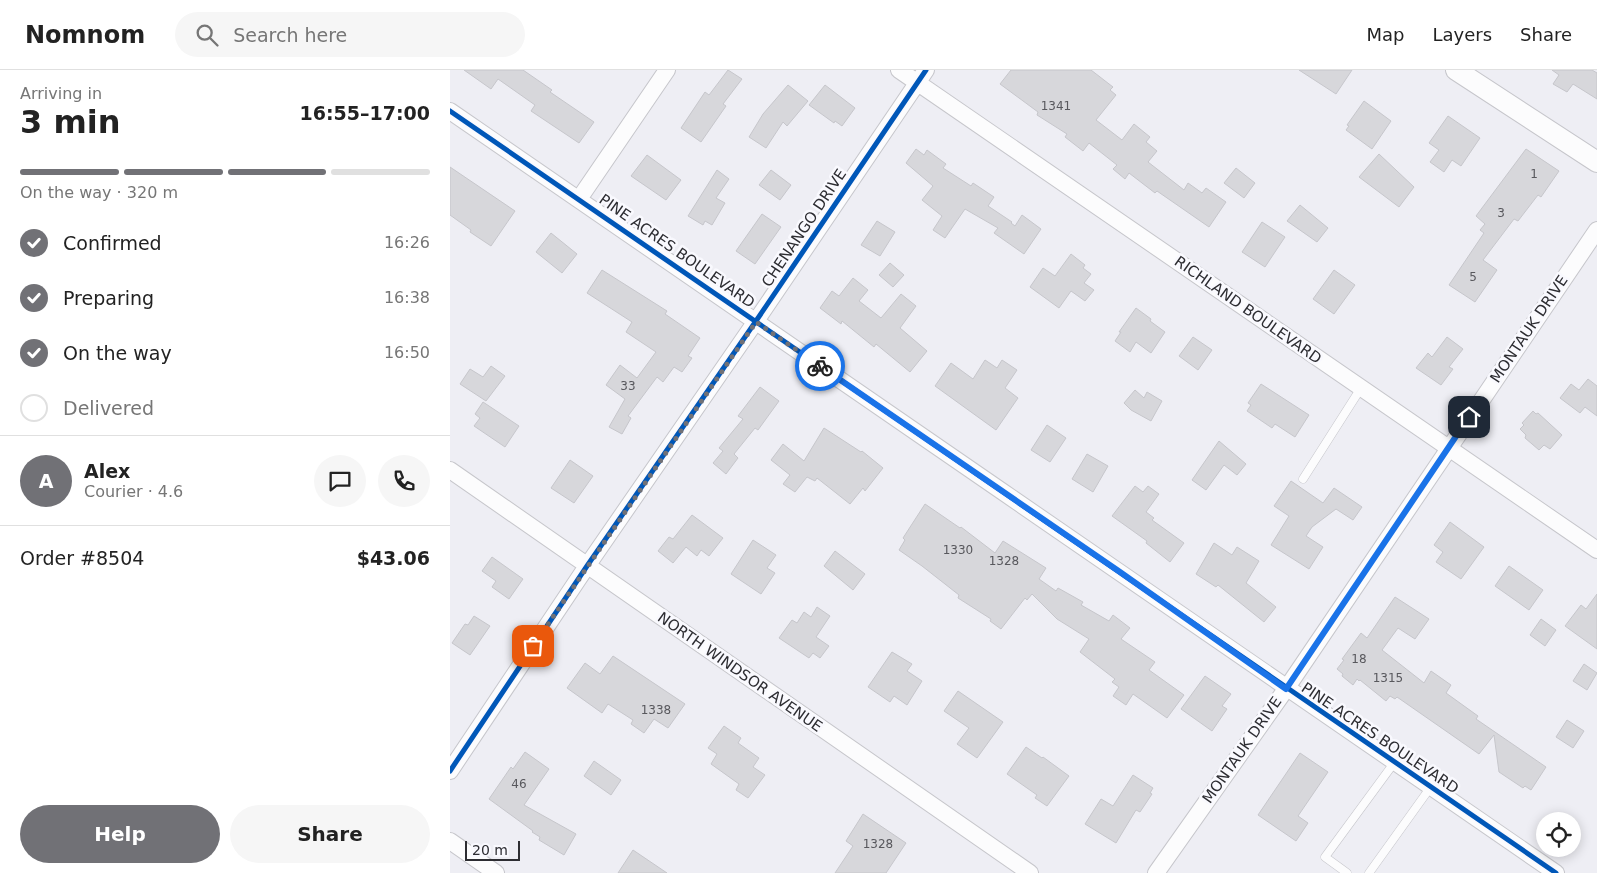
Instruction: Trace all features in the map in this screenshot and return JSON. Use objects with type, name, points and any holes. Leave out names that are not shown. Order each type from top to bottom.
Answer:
[{"type":"street","points":[[579,199],[667,70]]},
{"type":"street","name":"RICHLAND BOULEVARD","points":[[899,70],[921,76],[1361,388],[1597,550]]},
{"type":"street","points":[[1456,70],[1597,162]]},
{"type":"street","name":"CHENANGO DRIVE","points":[[450,771],[587,566],[756,322],[921,76]]},
{"type":"street","name":"PINE ACRES BOULEVARD","points":[[450,112],[1556,873]]},
{"type":"street","name":"MONTAUK DRIVE","points":[[1156,873],[1286,689],[1597,230]]},
{"type":"street","name":"NORTH WINDSOR AVENUE","points":[[450,470],[1030,873]]},
{"type":"street","points":[[450,842],[496,873]]},
{"type":"lane","points":[[1303,479],[1361,388]]},
{"type":"lane","points":[[1347,873],[1325,857],[1394,763]]},
{"type":"lane","points":[[1369,873],[1430,788]]},
{"type":"building","points":[[464,70],[523,70],[552,90],[550,92],[594,122],[579,143],[531,111],[535,105],[498,79],[491,89]]},
{"type":"building","points":[[728,70],[742,79],[723,104],[726,106],[701,142],[681,128],[705,92],[709,95]]},
{"type":"building","points":[[1011,70],[1091,70],[1113,87],[1110,90],[1116,95],[1096,120],[1122,140],[1134,124],[1150,137],[1146,142],[1157,151],[1148,162],[1184,190],[1188,183],[1202,193],[1206,188],[1226,202],[1209,227],[1157,191],[1155,193],[1129,173],[1125,179],[1113,169],[1117,165],[1089,143],[1083,151],[1065,137],[1067,134],[1037,115],[1038,112],[1000,84]]},
{"type":"building","points":[[1299,70],[1352,70],[1336,94]]},
{"type":"building","points":[[1552,70],[1592,70],[1597,73],[1597,99],[1573,84],[1567,92],[1553,84],[1559,75]]},
{"type":"building","points":[[788,85],[808,101],[787,126],[783,122],[766,148],[749,137],[763,114]]},
{"type":"building","points":[[825,85],[855,108],[842,126],[835,121],[834,123],[809,105]]},
{"type":"building","points":[[1364,101],[1391,121],[1372,149],[1346,130],[1349,126],[1347,125]]},
{"type":"building","points":[[1448,116],[1480,138],[1461,166],[1452,160],[1444,172],[1430,162],[1439,150],[1429,143]]},
{"type":"building","points":[[916,149],[924,155],[927,150],[946,164],[943,168],[971,186],[973,183],[994,197],[988,206],[1015,226],[1022,215],[1041,229],[1024,254],[994,233],[998,228],[965,209],[945,238],[933,230],[942,216],[922,200],[933,186],[906,163]]},
{"type":"building","points":[[1526,149],[1559,171],[1541,197],[1538,195],[1518,221],[1514,219],[1483,260],[1497,270],[1475,302],[1449,285],[1484,233],[1480,230],[1485,224],[1476,216]]},
{"type":"building","points":[[1379,154],[1414,187],[1399,207],[1359,177]]},
{"type":"building","points":[[647,155],[681,180],[666,200],[631,176]]},
{"type":"building","points":[[450,167],[515,211],[491,246],[450,215]]},
{"type":"building","points":[[1236,168],[1255,183],[1244,198],[1224,183]]},
{"type":"building","points":[[717,170],[729,179],[716,198],[725,203],[712,225],[705,221],[703,225],[688,216]]},
{"type":"building","points":[[771,170],[791,185],[780,200],[759,185]]},
{"type":"building","points":[[1300,205],[1328,228],[1317,242],[1287,221]]},
{"type":"building","points":[[762,214],[781,227],[755,264],[736,251]]},
{"type":"building","points":[[877,221],[895,232],[880,256],[861,245]]},
{"type":"building","points":[[1262,222],[1285,237],[1265,267],[1242,252]]},
{"type":"building","points":[[551,233],[577,254],[562,273],[536,252]]},
{"type":"building","points":[[1071,254],[1085,265],[1083,268],[1091,274],[1084,283],[1094,290],[1085,301],[1071,291],[1059,308],[1030,287],[1043,268],[1055,276]]},
{"type":"building","points":[[890,263],[904,275],[893,287],[879,275]]},
{"type":"building","points":[[602,270],[667,311],[665,314],[700,338],[688,356],[692,358],[682,372],[674,367],[663,382],[657,377],[628,416],[631,418],[622,434],[609,427],[625,399],[606,385],[620,365],[637,378],[656,352],[626,332],[632,322],[587,293]]},
{"type":"building","points":[[1334,270],[1355,285],[1334,314],[1313,299]]},
{"type":"building","points":[[853,278],[868,290],[859,301],[881,318],[901,294],[916,306],[900,328],[927,351],[910,372],[876,344],[874,347],[842,321],[841,324],[820,308],[832,291],[839,296]]},
{"type":"building","points":[[1136,308],[1165,332],[1151,353],[1136,342],[1130,352],[1115,341]]},
{"type":"building","points":[[1193,337],[1212,350],[1198,370],[1179,356]]},
{"type":"building","points":[[1447,337],[1463,349],[1449,367],[1453,369],[1441,385],[1416,368],[1428,353],[1432,357]]},
{"type":"building","points":[[985,360],[997,368],[1002,360],[1017,370],[1005,388],[1018,398],[996,430],[935,386],[951,363],[973,379]]},
{"type":"building","points":[[491,366],[505,376],[486,401],[460,384],[470,369],[483,377]]},
{"type":"building","points":[[1588,379],[1597,386],[1597,416],[1585,407],[1580,413],[1560,398],[1571,384],[1579,390]]},
{"type":"building","points":[[1261,384],[1309,415],[1295,437],[1275,424],[1272,428],[1247,411],[1251,405],[1248,403]]},
{"type":"building","points":[[760,387],[779,401],[758,430],[755,428],[734,454],[738,458],[726,474],[713,463],[723,451],[719,448],[743,419],[738,416]]},
{"type":"building","points":[[1135,390],[1144,398],[1147,392],[1162,401],[1151,421],[1131,410],[1124,403]]},
{"type":"building","points":[[483,402],[519,426],[505,447],[474,426],[480,418],[475,414]]},
{"type":"building","points":[[1533,411],[1536,414],[1538,413],[1562,435],[1550,449],[1544,445],[1539,450],[1525,438],[1526,435],[1520,429],[1524,425],[1522,423]]},
{"type":"building","points":[[1047,425],[1066,438],[1050,462],[1031,450]]},
{"type":"building","points":[[824,428],[862,451],[883,468],[865,491],[863,488],[850,504],[817,478],[815,481],[807,477],[795,492],[783,484],[790,475],[771,460],[783,444],[804,461]]},
{"type":"building","points":[[1219,441],[1246,464],[1237,475],[1224,465],[1206,490],[1192,480]]},
{"type":"building","points":[[1087,454],[1108,466],[1093,492],[1072,479]]},
{"type":"building","points":[[570,460],[593,476],[574,503],[551,488]]},
{"type":"building","points":[[1291,481],[1323,503],[1334,488],[1362,507],[1353,520],[1336,509],[1312,527],[1306,536],[1323,547],[1309,569],[1271,545],[1289,516],[1274,506]]},
{"type":"building","points":[[1135,486],[1143,492],[1148,486],[1159,494],[1146,512],[1154,518],[1152,520],[1184,543],[1170,562],[1146,543],[1147,541],[1112,516]]},
{"type":"building","points":[[925,504],[961,527],[995,553],[1003,541],[1046,568],[1039,579],[1056,591],[1058,588],[1083,602],[1081,605],[1109,621],[1113,615],[1130,628],[1121,639],[1155,662],[1149,670],[1184,695],[1167,718],[1133,694],[1126,705],[1113,696],[1119,687],[1112,682],[1115,679],[1080,652],[1089,639],[1057,619],[1032,594],[1027,600],[1025,598],[1001,629],[990,621],[991,619],[958,598],[959,595],[899,550],[905,540],[903,538]]},
{"type":"building","points":[[692,515],[723,538],[709,556],[701,550],[697,556],[686,547],[673,563],[658,551],[669,537],[673,539]]},
{"type":"building","points":[[1450,522],[1484,547],[1461,579],[1436,562],[1443,552],[1434,545]]},
{"type":"building","points":[[753,540],[776,555],[767,568],[775,573],[761,594],[731,574]]},
{"type":"building","points":[[1214,543],[1232,555],[1237,547],[1259,561],[1246,583],[1276,607],[1264,622],[1218,585],[1216,587],[1196,574]]},
{"type":"building","points":[[835,551],[865,574],[853,590],[824,566]]},
{"type":"building","points":[[492,557],[523,579],[509,599],[492,587],[496,581],[482,571]]},
{"type":"building","points":[[1509,566],[1543,590],[1529,610],[1495,586]]},
{"type":"building","points":[[1597,594],[1597,649],[1565,626],[1581,605],[1586,609]]},
{"type":"building","points":[[1395,597],[1429,619],[1415,639],[1398,628],[1382,650],[1424,683],[1431,671],[1451,685],[1446,693],[1478,716],[1476,719],[1546,767],[1531,790],[1525,786],[1523,788],[1499,772],[1494,735],[1479,754],[1397,697],[1395,699],[1390,696],[1386,701],[1360,680],[1357,679],[1353,685],[1337,669],[1361,633],[1367,638]]},
{"type":"building","points":[[817,607],[830,616],[816,637],[829,646],[820,658],[813,653],[809,658],[779,638],[792,620],[797,623],[804,612],[811,617]]},
{"type":"building","points":[[474,616],[490,626],[470,655],[452,643],[465,624],[468,625]]},
{"type":"building","points":[[1541,619],[1556,630],[1545,646],[1530,635]]},
{"type":"building","points":[[892,652],[912,664],[907,671],[922,681],[907,705],[894,696],[890,702],[868,687]]},
{"type":"building","points":[[613,656],[685,704],[668,728],[654,719],[644,733],[631,724],[633,720],[608,704],[602,713],[567,688],[585,663],[600,674]]},
{"type":"building","points":[[1584,664],[1597,673],[1587,690],[1573,681]]},
{"type":"building","points":[[1205,676],[1231,694],[1222,706],[1227,709],[1212,731],[1181,709]]},
{"type":"building","points":[[958,691],[1003,722],[977,758],[957,744],[969,728],[944,711]]},
{"type":"building","points":[[1567,720],[1584,731],[1573,748],[1556,737]]},
{"type":"building","points":[[724,726],[741,738],[738,743],[759,758],[753,767],[765,775],[748,798],[736,790],[739,784],[711,764],[717,754],[708,748]]},
{"type":"building","points":[[1026,747],[1069,776],[1047,806],[1035,798],[1037,795],[1007,774]]},
{"type":"building","points":[[525,752],[549,769],[524,805],[576,834],[564,855],[539,840],[540,837],[533,831],[489,799],[511,767],[513,769]]},
{"type":"building","points":[[1300,753],[1328,772],[1298,816],[1308,823],[1296,841],[1258,815]]},
{"type":"building","points":[[594,761],[621,780],[611,795],[584,776]]},
{"type":"building","points":[[1133,775],[1153,788],[1150,793],[1152,794],[1140,812],[1136,810],[1116,843],[1085,824],[1101,799],[1113,806]]},
{"type":"building","points":[[863,814],[906,843],[886,873],[835,873],[853,846],[846,841]]},
{"type":"building","points":[[633,850],[667,873],[618,873]]},
{"type":"cycle path","points":[[450,771],[587,566],[926,70]]},
{"type":"cycle path","points":[[450,111],[1556,873]]},
{"type":"way so far","points":[[533,646],[756,322],[820,366]]},
{"type":"route","points":[[820,366],[1120,572],[1286,689],[1469,417]]}]
